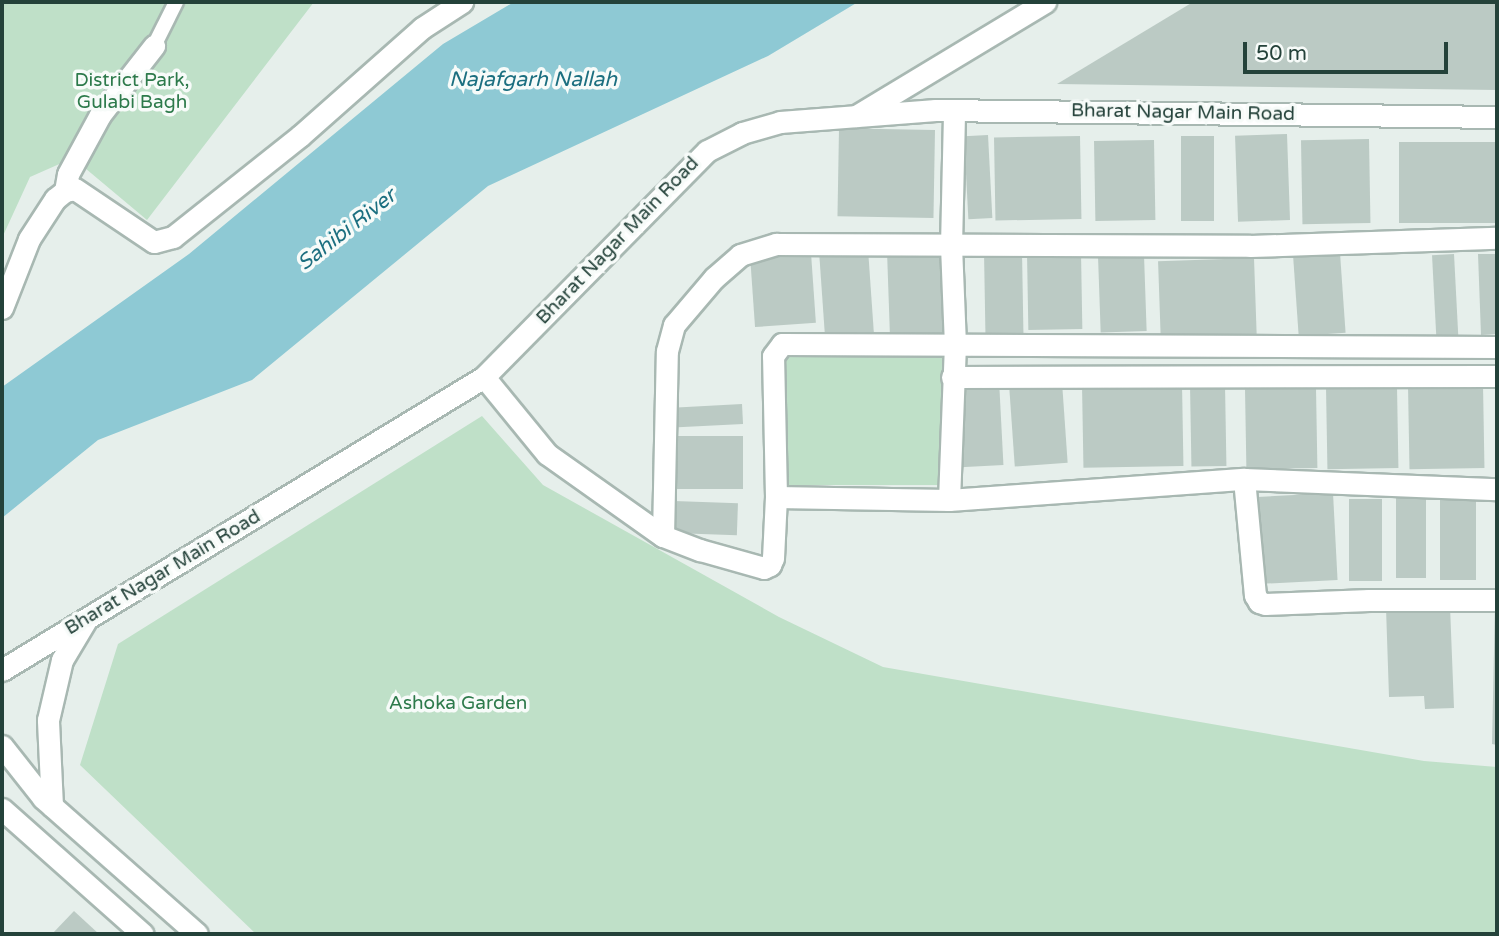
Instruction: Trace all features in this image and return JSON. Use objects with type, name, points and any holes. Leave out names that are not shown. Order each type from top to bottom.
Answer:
[{"type":"street","points":[[70,190],[154,242],[173,237],[300,136],[422,28],[461,2]]},
{"type":"street","points":[[856,116],[1045,2]]},
{"type":"street","points":[[70,190],[68,174],[100,115],[154,46]]},
{"type":"street","points":[[949,500],[951,377],[955,345],[951,246],[954,110]]},
{"type":"street","name":"Bharat Nagar Main Road","points":[[2,670],[484,377],[707,151],[742,133],[780,122],[954,110],[1497,117]]},
{"type":"street","points":[[2,308],[29,239],[55,199],[70,190]]},
{"type":"street","points":[[663,536],[667,351],[674,325],[714,278],[740,255],[776,244],[1250,246],[1497,238]]},
{"type":"street","points":[[484,377],[547,454],[663,536],[700,550],[764,568],[771,565],[773,558],[776,497],[773,356],[776,348],[782,344],[1497,347]]},
{"type":"street","points":[[951,377],[1497,376]]},
{"type":"street","points":[[776,497],[949,500],[1244,479],[1497,489]]},
{"type":"street","points":[[1244,479],[1255,595],[1259,602],[1497,600]]},
{"type":"street","points":[[52,806],[47,720],[62,660],[87,619]]},
{"type":"street","points":[[2,746],[52,806],[197,934]]},
{"type":"street","points":[[2,809],[144,934]]},
{"type":"lane","points":[[154,46],[176,2]]},
{"type":"green space","name":"District Park, Gulabi Bagh","points":[[2,2],[314,2],[147,220],[73,158],[30,177],[2,238]]},
{"type":"green space","points":[[785,357],[945,357],[945,485],[785,485]]},
{"type":"green space","name":"Ashoka Garden","points":[[482,416],[543,485],[779,617],[883,667],[1424,761],[1497,767],[1497,934],[256,934],[80,765],[118,644]]},
{"type":"water","name":"Najafgarh Nallah","points":[[514,2],[858,2],[768,56],[488,186],[252,380],[98,440],[2,518],[2,387],[189,254],[443,44]]},
{"type":"building","points":[[1193,2],[1497,2],[1497,90],[1057,84]]},
{"type":"building","points":[[839,128],[935,130],[933,218],[837,216]]},
{"type":"building","points":[[1287,134],[1290,220],[1238,222],[1235,136]]},
{"type":"building","points":[[988,135],[992,218],[968,219],[964,136]]},
{"type":"building","points":[[1080,136],[1081,219],[995,220],[994,138]]},
{"type":"building","points":[[1181,136],[1214,136],[1214,221],[1181,221]]},
{"type":"building","points":[[1369,139],[1370,223],[1302,224],[1301,140]]},
{"type":"building","points":[[1154,140],[1155,220],[1095,221],[1094,141]]},
{"type":"building","points":[[1399,142],[1497,142],[1497,223],[1399,223]]},
{"type":"building","points":[[868,249],[874,333],[825,336],[819,252]]},
{"type":"building","points":[[941,250],[944,334],[890,336],[887,252]]},
{"type":"building","points":[[1022,251],[1023,333],[985,334],[984,252]]},
{"type":"building","points":[[1081,252],[1082,329],[1028,330],[1027,253]]},
{"type":"building","points":[[811,253],[816,323],[755,327],[750,257]]},
{"type":"building","points":[[1340,253],[1346,333],[1299,336],[1293,256]]},
{"type":"building","points":[[1454,254],[1458,336],[1436,337],[1432,255]]},
{"type":"building","points":[[1478,254],[1497,254],[1497,334],[1481,335]]},
{"type":"building","points":[[1144,255],[1147,331],[1101,333],[1098,257]]},
{"type":"building","points":[[1254,258],[1257,334],[1161,337],[1158,261]]},
{"type":"building","points":[[999,380],[1003,465],[961,467],[956,382]]},
{"type":"building","points":[[1062,382],[1068,463],[1015,466],[1009,386]]},
{"type":"building","points":[[1182,383],[1183,466],[1083,468],[1082,385]]},
{"type":"building","points":[[1225,384],[1226,466],[1191,467],[1190,385]]},
{"type":"building","points":[[1483,384],[1484,468],[1409,469],[1408,385]]},
{"type":"building","points":[[1397,386],[1398,468],[1327,469],[1326,387]]},
{"type":"building","points":[[1316,388],[1317,468],[1246,469],[1245,389]]},
{"type":"building","points":[[742,404],[743,424],[678,427],[677,407]]},
{"type":"building","points":[[675,436],[743,436],[743,489],[675,489]]},
{"type":"building","points":[[1333,493],[1338,580],[1262,584],[1257,497]]},
{"type":"building","points":[[1440,496],[1476,496],[1476,580],[1440,580]]},
{"type":"building","points":[[1396,497],[1426,497],[1426,578],[1396,578]]},
{"type":"building","points":[[1349,499],[1382,499],[1382,581],[1349,581]]},
{"type":"building","points":[[674,501],[738,503],[737,535],[673,533]]},
{"type":"building","points":[[1497,604],[1497,745],[1492,744]]},
{"type":"building","points":[[1450,606],[1454,708],[1425,709],[1424,696],[1389,697],[1386,608]]},
{"type":"building","points":[[74,911],[99,934],[52,934]]},
{"type":"water label","name":"Sahibi River","points":[[347,230]]}]
